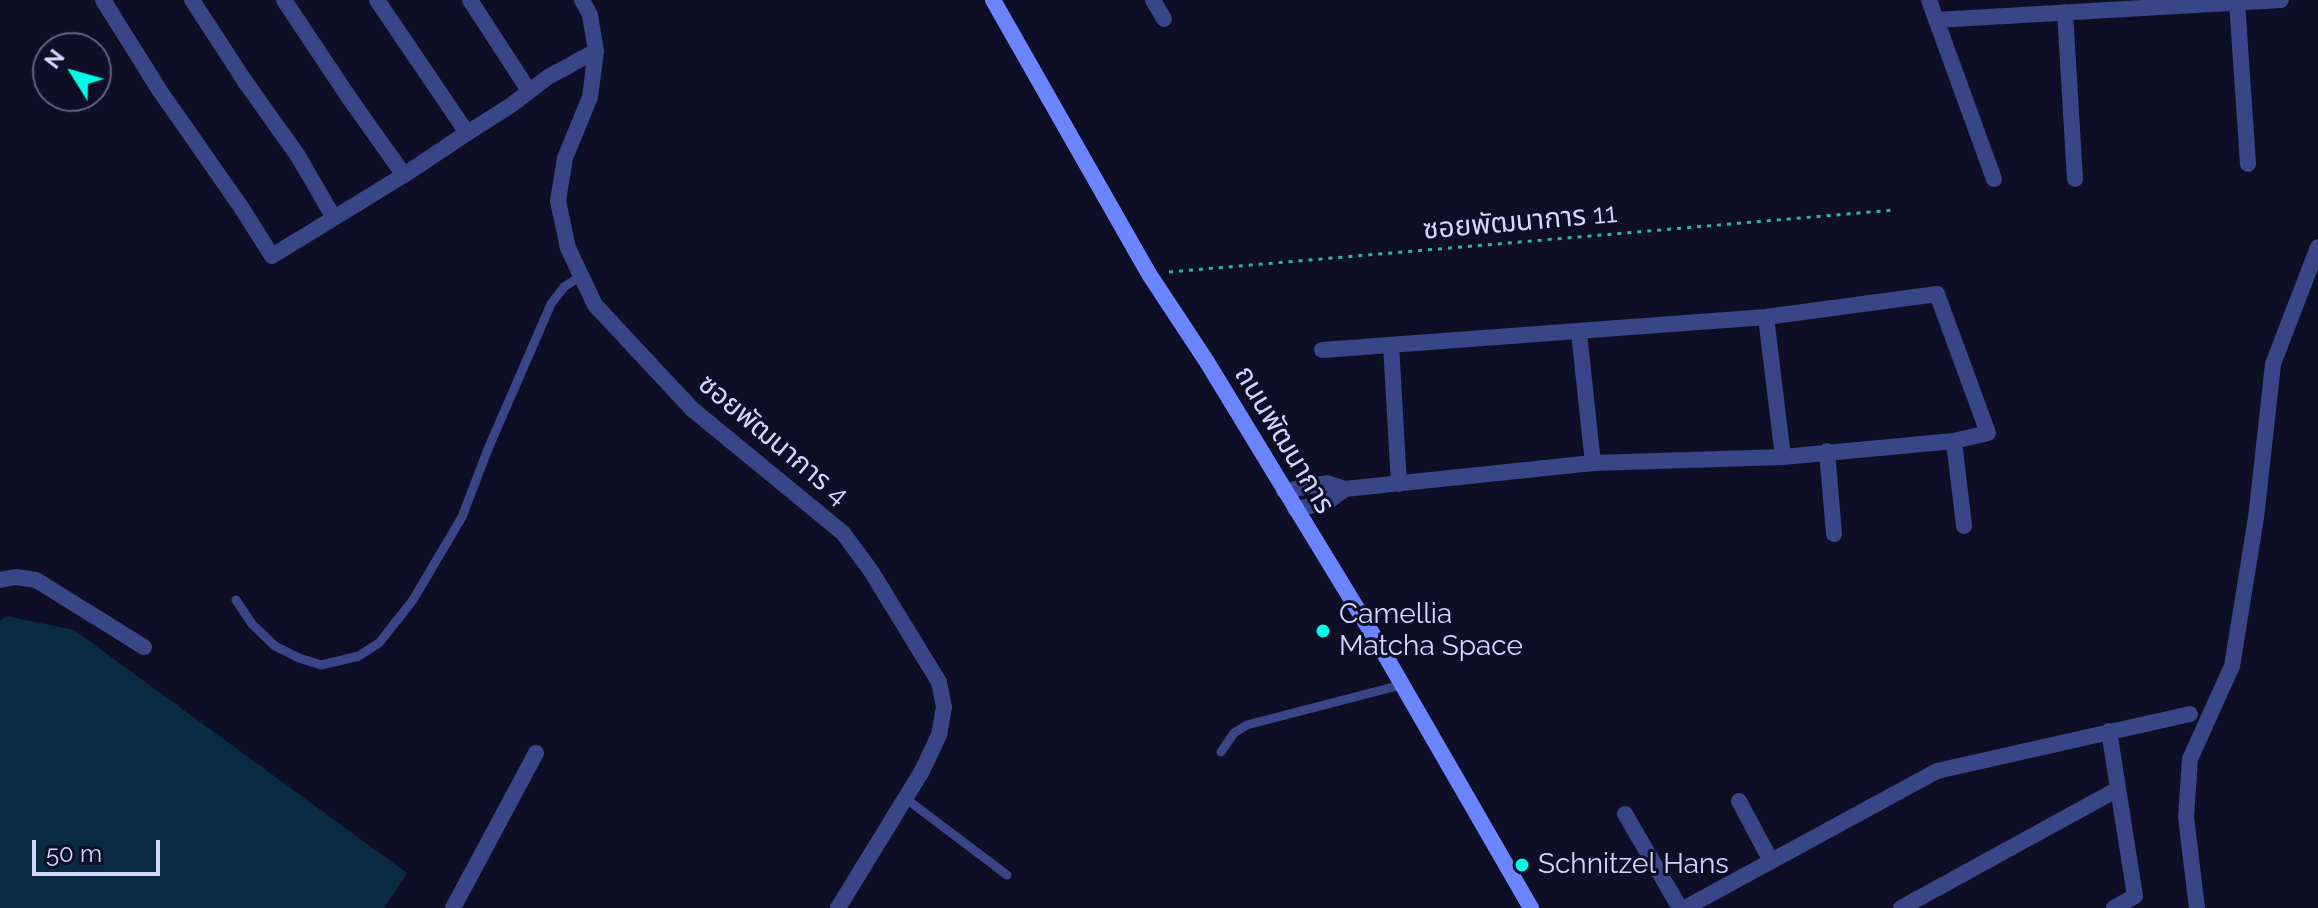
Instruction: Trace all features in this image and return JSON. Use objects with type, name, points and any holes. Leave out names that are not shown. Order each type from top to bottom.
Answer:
[{"type":"street","points":[[103,0],[160,91],[272,256],[404,175],[548,77],[596,51]]},
{"type":"street","points":[[192,0],[298,156],[334,218]]},
{"type":"street","points":[[284,0],[404,175]]},
{"type":"street","points":[[377,0],[467,133]]},
{"type":"street","points":[[470,0],[529,91]]},
{"type":"street","name":"ซอยพัฒนาการ 4","points":[[582,0],[590,15],[596,51],[590,97],[565,158],[558,201],[568,248],[595,305],[692,409],[843,533],[871,571],[939,682],[944,707],[939,735],[905,798],[838,908]]},
{"type":"street","name":"ถนนพัฒนาการ","points":[[993,0],[1149,274],[1207,362],[1381,648],[1531,908]]},
{"type":"street","points":[[1153,0],[1164,19]]},
{"type":"street","points":[[1929,0],[1994,179]]},
{"type":"street","points":[[1936,20],[2013,8],[2065,12],[2120,4],[2281,0]]},
{"type":"street","points":[[2237,2],[2248,164]]},
{"type":"street","points":[[2065,12],[2075,179]]},
{"type":"street","points":[[2197,908],[2186,817],[2190,759],[2232,666],[2256,518],[2273,364],[2318,247]]},
{"type":"street","points":[[1284,491],[1327,483],[1345,489],[1593,463],[1783,457],[1954,441],[1988,433],[1937,294],[1766,317],[1322,350]]},
{"type":"street","points":[[1766,317],[1783,457]]},
{"type":"street","points":[[1579,333],[1593,463]]},
{"type":"street","points":[[1391,345],[1399,484]]},
{"type":"street","points":[[1954,441],[1964,526]]},
{"type":"street","points":[[1827,451],[1834,534]]},
{"type":"street","points":[[1295,509],[1326,503],[1345,489]]},
{"type":"street","points":[[0,580],[16,577],[36,580],[144,647]]},
{"type":"street","points":[[1625,814],[1682,908],[1937,771],[2190,714]]},
{"type":"street","points":[[2109,731],[2135,896],[2114,908]]},
{"type":"street","points":[[453,908],[536,753]]},
{"type":"street","points":[[1901,908],[2118,789]]},
{"type":"street","points":[[1739,801],[1771,861]]},
{"type":"lane","points":[[236,600],[252,624],[275,646],[321,665],[359,656],[379,643],[413,600],[462,517],[551,304],[564,287],[581,276]]},
{"type":"lane","points":[[1221,752],[1234,733],[1247,725],[1401,685]]},
{"type":"lane","points":[[905,798],[1007,875]]},
{"type":"path","name":"ซอยพัฒนาการ 11","points":[[1149,274],[1894,210]]},
{"type":"water","points":[[6,616],[74,630],[407,873],[384,908],[0,908],[0,621]]},
{"type":"place","name":"Camellia Matcha Space","points":[[1323,631]]},
{"type":"place","name":"Schnitzel Hans","points":[[1522,865]]}]
